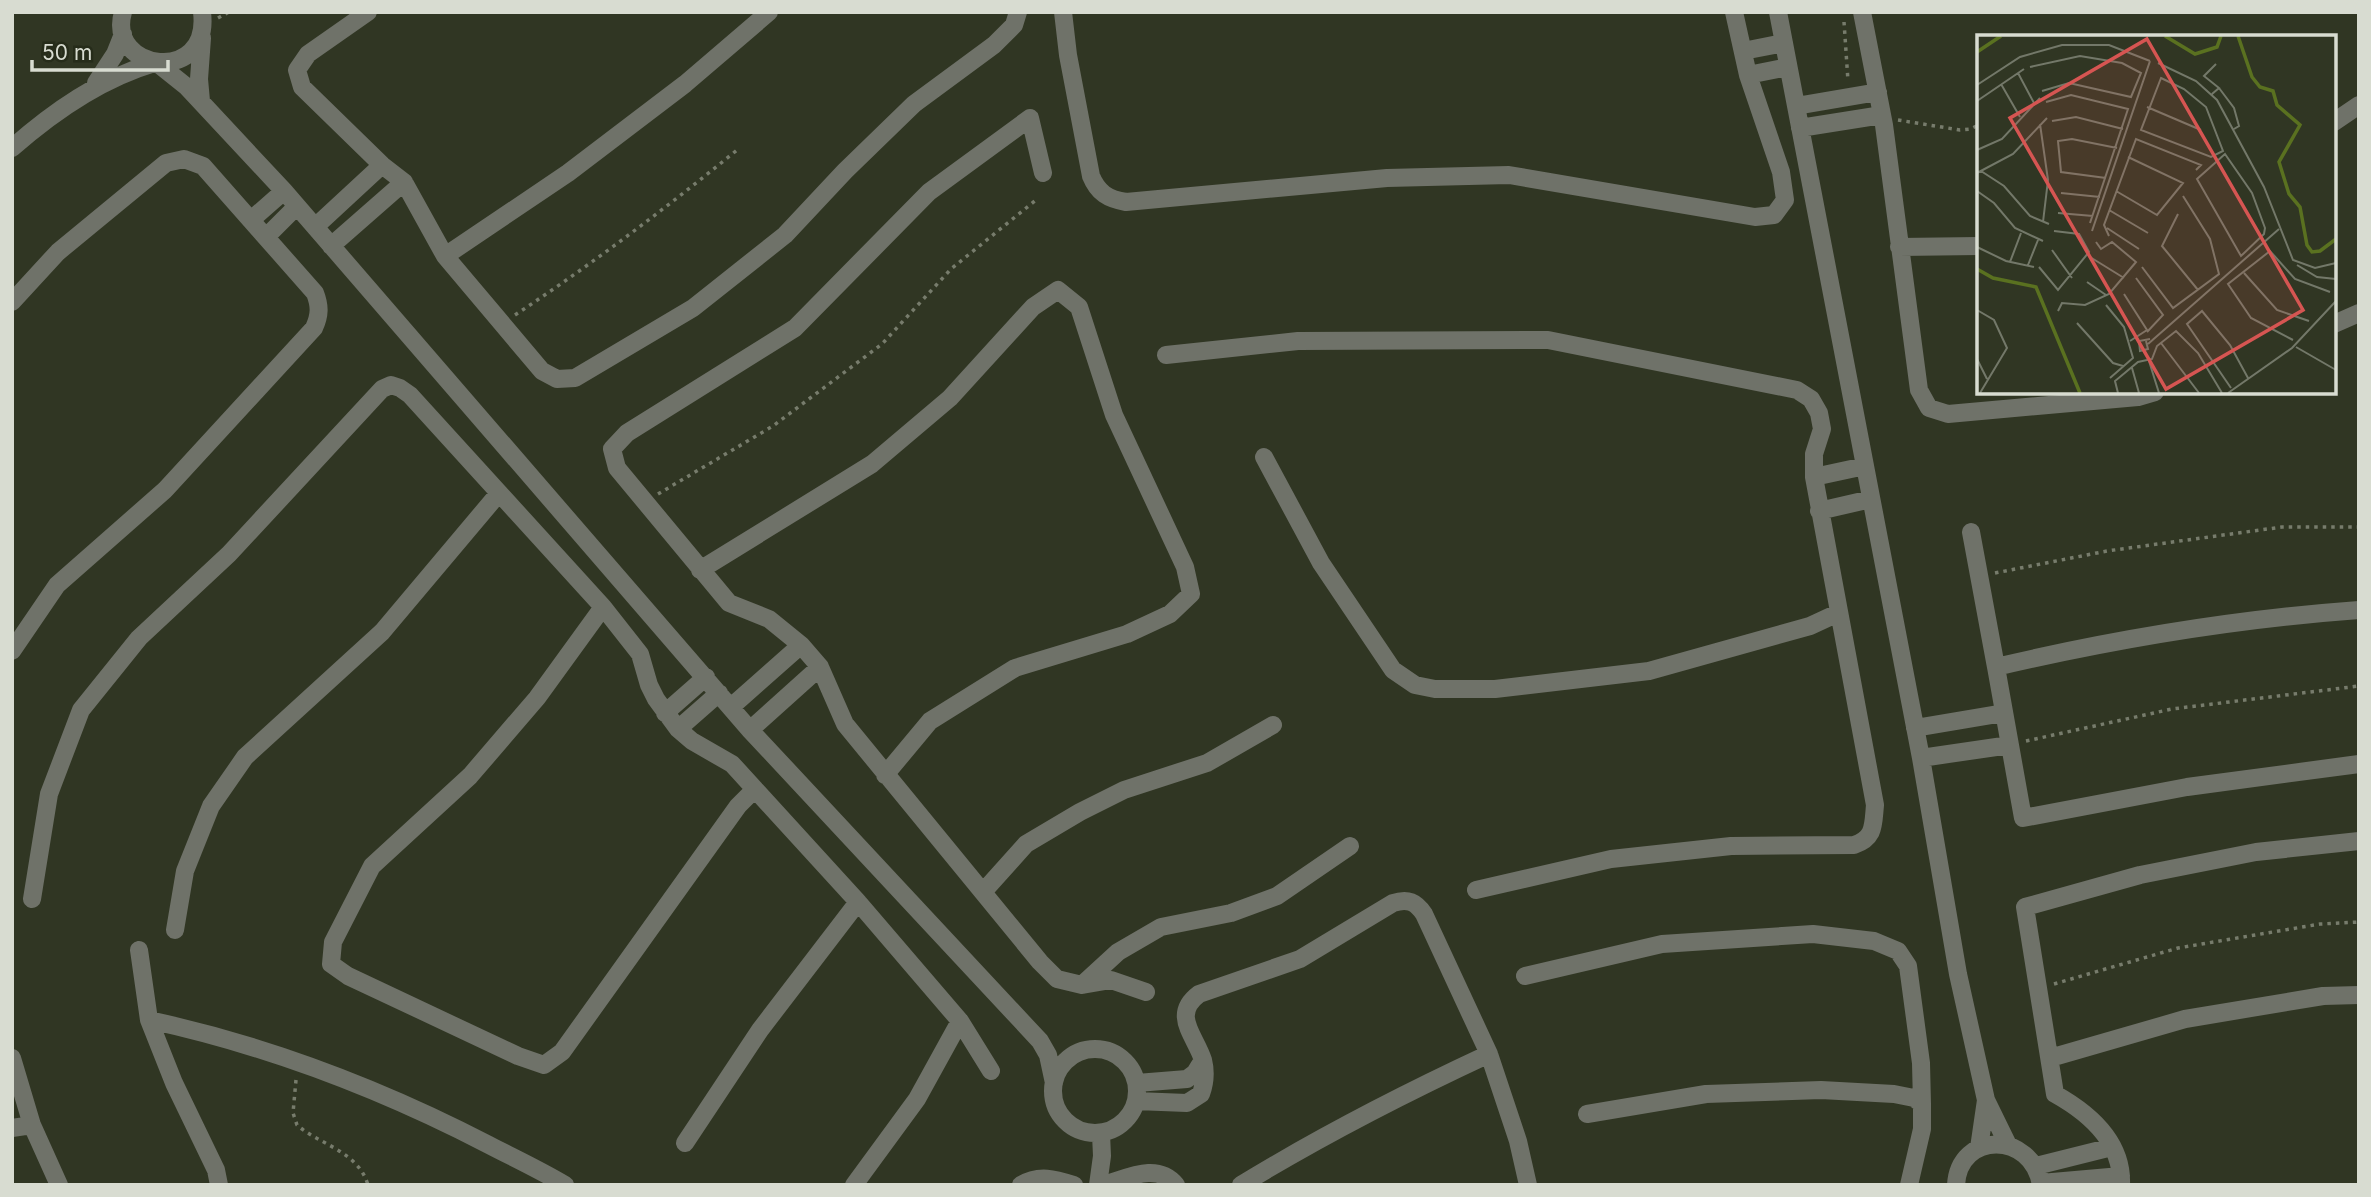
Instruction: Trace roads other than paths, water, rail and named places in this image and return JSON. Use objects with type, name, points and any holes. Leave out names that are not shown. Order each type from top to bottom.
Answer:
[{"type":"street","points":[[92,89],[116,54],[123,34],[123,12]]},
{"type":"street","points":[[368,12],[309,54],[297,70],[302,88],[382,165],[404,182],[446,256],[542,371],[557,379],[575,377],[693,308],[785,234],[914,104],[994,45],[1014,25],[1018,12]]},
{"type":"street","points":[[446,256],[568,173],[685,84],[769,12]]},
{"type":"street","points":[[1063,12],[1068,55],[1091,176],[1101,193],[1112,200],[1126,202],[1387,178],[1509,175],[1755,217],[1773,215],[1785,200],[1781,172],[1748,75],[1734,12]]},
{"type":"street","points":[[1778,12],[1921,758],[1958,974],[1986,1100],[2008,1145]]},
{"type":"street","points":[[1863,12],[1883,120],[1919,390],[1929,408],[1948,414],[2148,394]]},
{"type":"street","points":[[201,101],[200,68],[204,13]]},
{"type":"street","points":[[123,34],[129,47],[140,57],[173,75],[201,101],[284,191],[750,730],[1040,1041],[1048,1055],[1054,1083],[1054,1103],[1064,1121],[1081,1132],[1101,1134],[1124,1123],[1132,1113],[1136,1101],[1137,1083],[1130,1068],[1120,1057],[1098,1049],[1061,1049],[1040,1041]]},
{"type":"street","points":[[12,148],[40,123],[92,89],[112,78],[155,63],[171,63],[184,57],[195,48],[202,35]]},
{"type":"street","points":[[1743,51],[1784,43]]},
{"type":"street","points":[[1748,75],[1788,67]]},
{"type":"street","points":[[1796,106],[1878,92]]},
{"type":"street","points":[[2336,121],[2359,105]]},
{"type":"street","points":[[1044,173],[1030,118],[929,192],[795,328],[627,433],[612,449],[617,468],[729,603],[769,619],[801,645],[820,667],[845,724],[1040,962],[1057,979],[1082,985],[1111,980],[1146,992]]},
{"type":"street","points":[[1800,128],[1883,120]]},
{"type":"street","points":[[12,302],[58,252],[166,163],[184,159],[203,166],[315,293],[319,304],[319,317],[314,328],[165,490],[57,585],[12,651]]},
{"type":"street","points":[[315,227],[382,165]]},
{"type":"street","points":[[331,246],[404,182]]},
{"type":"street","points":[[251,220],[284,191]]},
{"type":"street","points":[[266,237],[297,206]]},
{"type":"street","points":[[1899,247],[1977,246]]},
{"type":"street","points":[[699,570],[872,464],[950,398],[1033,307],[1058,290],[1079,307],[1114,415],[1185,566],[1191,594],[1170,614],[1127,634],[1015,668],[930,721],[885,775]]},
{"type":"street","points":[[2336,323],[2359,313]]},
{"type":"street","points":[[1166,355],[1298,341],[1548,340],[1797,390],[1811,399],[1819,413],[1822,429],[1814,454],[1814,477],[1875,805],[1872,831],[1864,842],[1854,845],[1731,846],[1611,859],[1476,890]]},
{"type":"street","points":[[32,899],[49,794],[81,710],[139,638],[229,554],[382,389],[391,385],[400,387],[410,395],[603,607],[640,654],[649,685],[678,729],[692,741],[732,764],[755,789],[858,902],[960,1021],[991,1071]]},
{"type":"street","points":[[1264,457],[1321,563],[1393,670],[1415,685],[1435,689],[1495,689],[1649,671],[1810,626],[1838,614]]},
{"type":"street","points":[[1814,477],[1865,466]]},
{"type":"street","points":[[175,930],[186,871],[211,806],[245,757],[383,632],[499,493]]},
{"type":"street","points":[[1819,511],[1871,499]]},
{"type":"street","points":[[1971,532],[2023,818],[2187,787],[2359,764]]},
{"type":"street","points":[[603,607],[537,698],[470,776],[372,866],[333,942],[331,964],[348,976],[518,1056],[544,1065],[562,1052],[738,806],[755,789]]},
{"type":"street","points":[[1996,667],[2201,626],[2359,610]]},
{"type":"street","points":[[731,707],[801,645]]},
{"type":"street","points":[[750,730],[820,667]]},
{"type":"street","points":[[665,713],[706,677]]},
{"type":"street","points":[[678,729],[719,693]]},
{"type":"street","points":[[1915,728],[2004,713]]},
{"type":"street","points":[[983,892],[1026,844],[1080,812],[1124,790],[1207,763],[1273,725]]},
{"type":"street","points":[[1921,758],[2010,745]]},
{"type":"street","points":[[2039,1178],[2121,1180],[2118,1159],[2098,1125],[2079,1107],[2055,1094],[2025,907],[2153,872],[2256,852],[2359,841]]},
{"type":"street","points":[[1082,985],[1118,952],[1161,927],[1231,913],[1277,896],[1350,846]]},
{"type":"street","points":[[1136,1101],[1178,1104],[1195,1100],[1201,1094],[1204,1086],[1203,1060],[1185,1015],[1187,1006],[1199,994],[1300,959],[1401,901],[1409,901],[1418,905],[1424,914],[1489,1054],[1518,1141],[1528,1185]]},
{"type":"street","points":[[685,1143],[760,1030],[858,902]]},
{"type":"street","points":[[1525,976],[1662,944],[1813,934],[1874,941],[1898,951],[1908,966],[1921,1063],[1923,1104],[1922,1129],[1909,1185]]},
{"type":"street","points":[[139,950],[149,1020],[174,1083],[216,1170],[219,1185]]},
{"type":"street","points":[[2050,1058],[2185,1019],[2323,996],[2359,995]]},
{"type":"street","points":[[149,1020],[203,1031],[297,1060],[420,1109],[565,1185]]},
{"type":"street","points":[[854,1185],[916,1099],[960,1021]]},
{"type":"street","points":[[1054,1083],[1063,1063],[1082,1051]]},
{"type":"street","points":[[1241,1185],[1305,1146],[1396,1097],[1489,1054]]},
{"type":"street","points":[[12,1058],[32,1125],[58,1185]]},
{"type":"street","points":[[1137,1083],[1186,1079],[1195,1073],[1203,1060]]},
{"type":"street","points":[[1587,1114],[1706,1094],[1821,1090],[1895,1094],[1914,1098],[1923,1104]]},
{"type":"street","points":[[1979,1148],[1986,1100]]},
{"type":"street","points":[[12,1128],[32,1125]]},
{"type":"street","points":[[1098,1185],[1102,1156],[1101,1134]]},
{"type":"street","points":[[1956,1185],[1956,1176],[1965,1160],[1979,1148],[1993,1144],[2008,1145],[2024,1153],[2039,1178]]},
{"type":"street","points":[[2039,1178],[2112,1147]]},
{"type":"street","points":[[1104,1185],[1147,1172],[1162,1173],[1176,1185]]},
{"type":"street","points":[[1021,1185],[1037,1178],[1053,1178],[1074,1185]]}]
